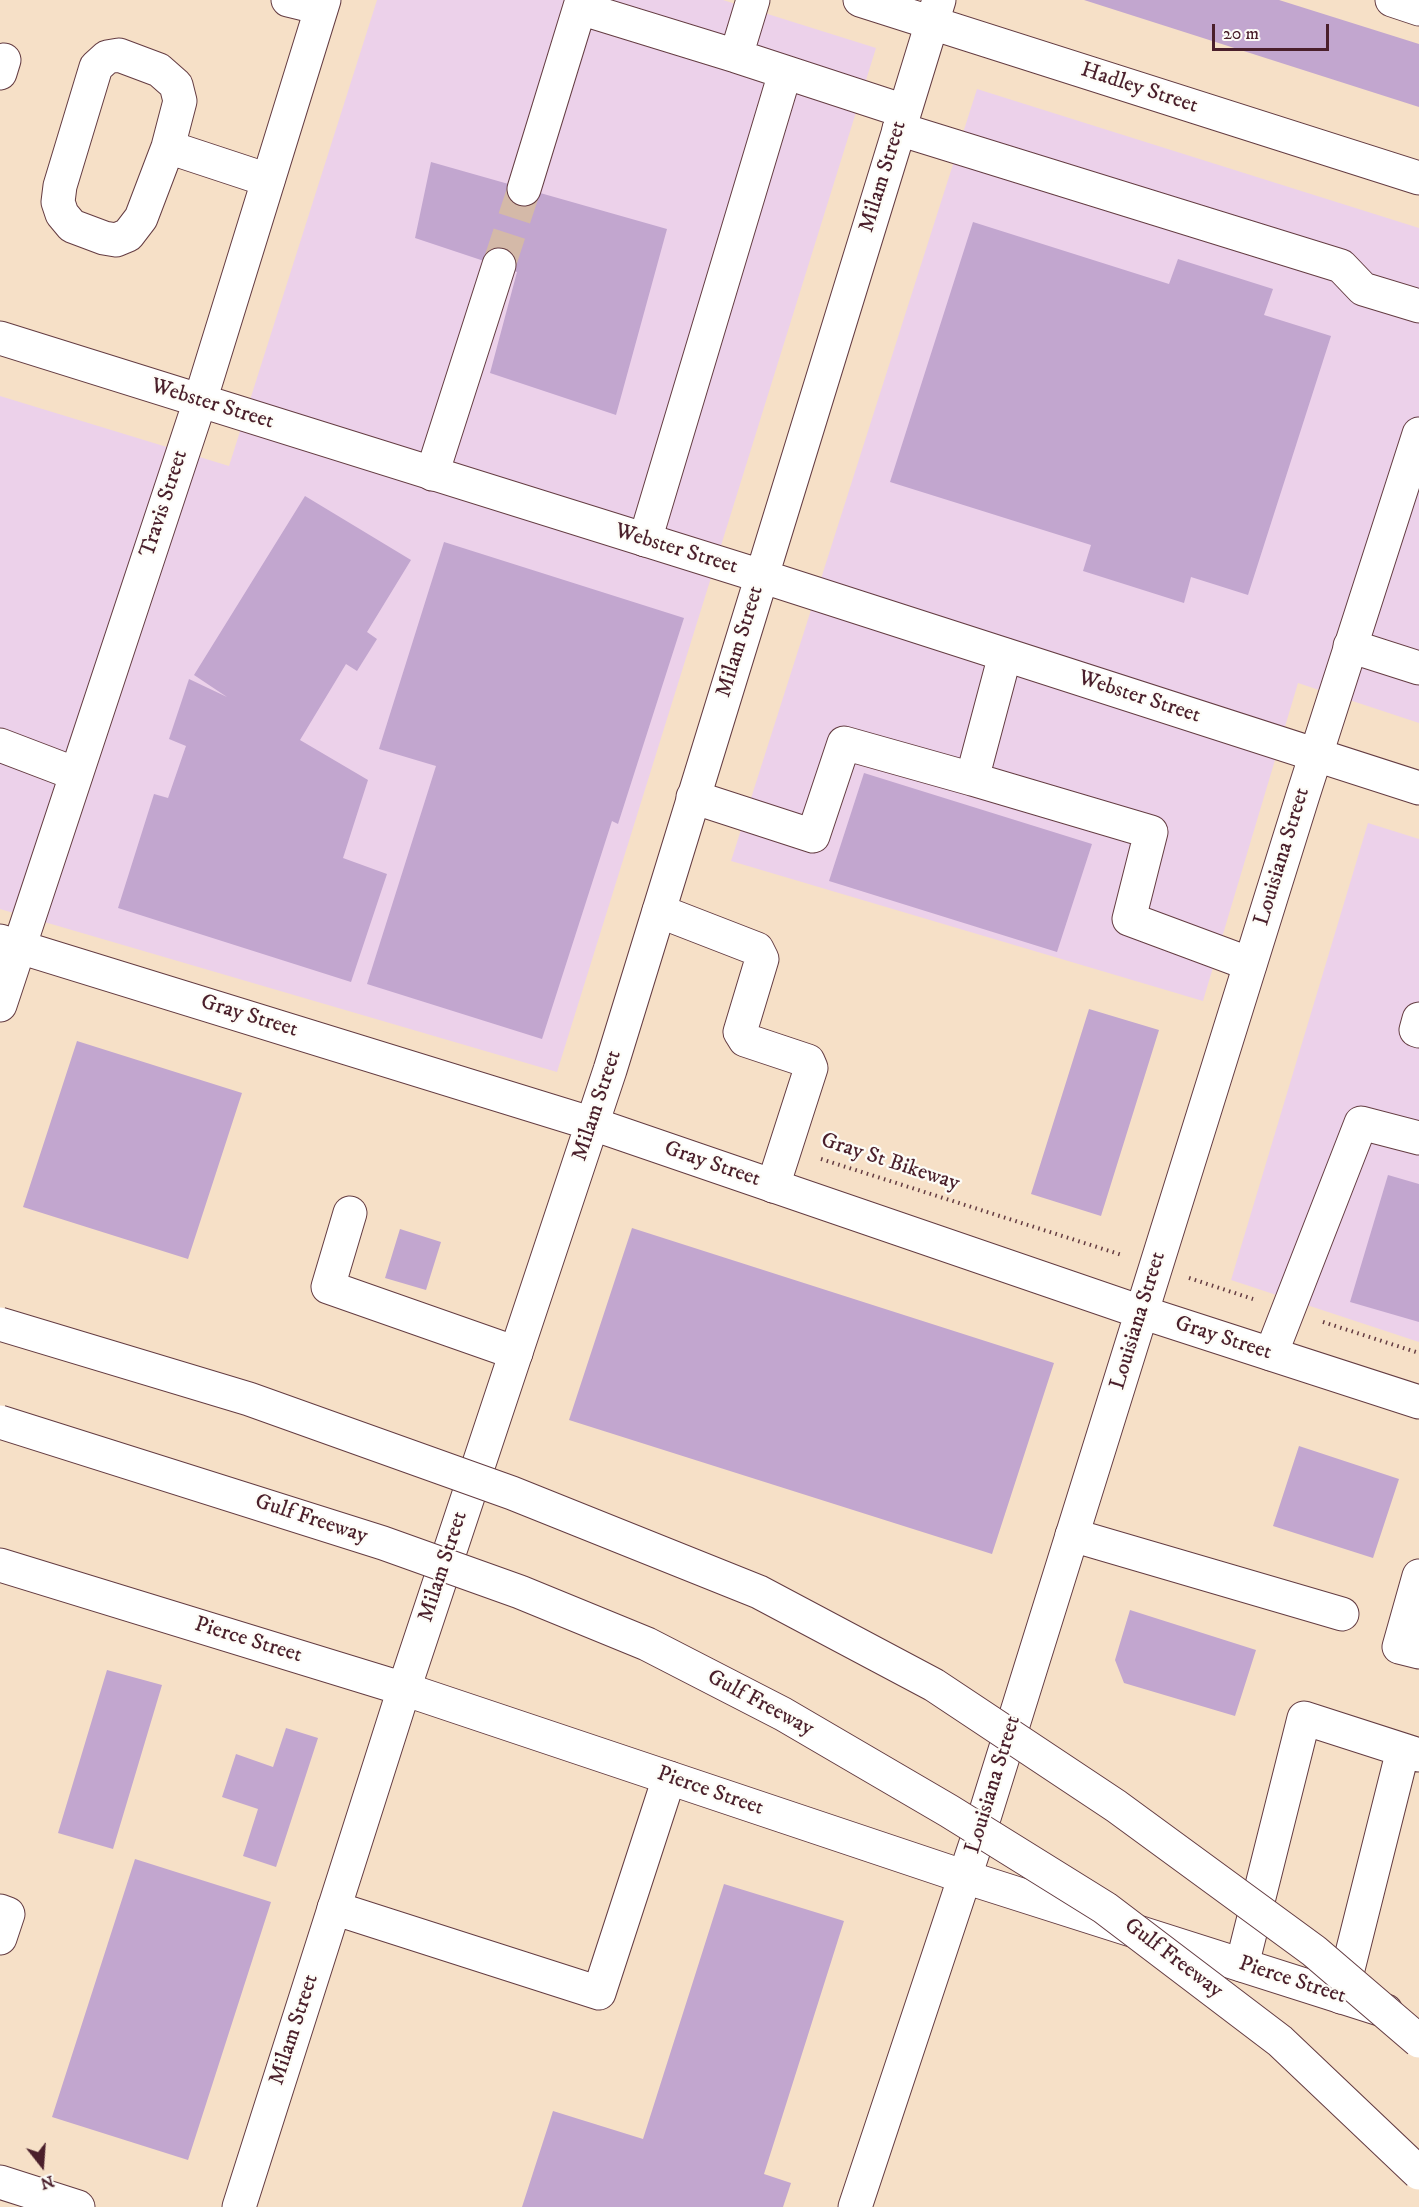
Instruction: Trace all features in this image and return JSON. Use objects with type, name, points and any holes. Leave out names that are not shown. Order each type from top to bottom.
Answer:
[{"type":"main road","points":[[288,0],[323,4]]},
{"type":"main road","points":[[736,56],[753,0]]},
{"type":"main road","name":"Hadley Street","points":[[860,0],[935,12],[1419,178]]},
{"type":"main road","points":[[1392,0],[1419,9]]},
{"type":"main road","name":"Travis Street","points":[[0,1005],[9,944],[76,774],[200,401],[323,4]]},
{"type":"main road","points":[[524,189],[581,4],[785,73],[901,120],[1341,266],[1363,289],[1419,306]]},
{"type":"main road","name":"Milam Street","points":[[239,2207],[404,1689],[592,1124],[935,12]]},
{"type":"main road","points":[[118,55],[159,70],[176,85],[180,101],[168,147],[141,218],[128,235],[116,240],[104,238],[72,226],[62,214],[58,202],[60,186],[96,68],[107,57],[118,55]]},
{"type":"main road","points":[[645,540],[785,73]]},
{"type":"main road","points":[[168,147],[268,180]]},
{"type":"main road","points":[[432,474],[499,266]]},
{"type":"main road","name":"Webster Street","points":[[0,338],[761,576],[1419,788]]},
{"type":"main road","name":"Louisiana Street","points":[[855,2207],[966,1877],[1315,756],[1419,434]]},
{"type":"main road","points":[[1350,646],[1419,668]]},
{"type":"main road","points":[[972,778],[1005,655]]},
{"type":"main road","points":[[693,797],[813,836],[844,743],[972,778],[1151,832],[1129,919],[1250,964]]},
{"type":"main road","points":[[0,745],[76,774]]},
{"type":"main road","points":[[659,911],[757,950],[762,959],[740,1032],[745,1040],[808,1060],[811,1068],[773,1186]]},
{"type":"main road","name":"Gray Street","points":[[9,944],[592,1124],[1142,1312],[1419,1402]]},
{"type":"main road","points":[[1419,1019],[1416,1030],[1419,1031]]},
{"type":"main road","points":[[1271,1354],[1361,1122],[1419,1138]]},
{"type":"main road","points":[[350,1213],[328,1287],[516,1353]]},
{"type":"main road","points":[[0,1324],[249,1399],[512,1493],[759,1592],[934,1685],[1116,1806],[1314,1951],[1419,2041]]},
{"type":"main road","name":"Gulf Freeway","points":[[0,1422],[383,1543],[520,1592],[646,1644],[783,1714],[949,1811],[1105,1908],[1280,2041],[1419,2173]]},
{"type":"main road","points":[[1072,1535],[1342,1614]]},
{"type":"main road","name":"Pierce Street","points":[[0,1565],[404,1689],[966,1877],[1419,2022]]},
{"type":"main road","points":[[1419,1576],[1399,1647],[1419,1652]]},
{"type":"main road","points":[[1242,1965],[1304,1718],[1411,1752],[1341,1997]]},
{"type":"main road","points":[[334,1908],[599,1993],[669,1779]]},
{"type":"main road","points":[[0,1911],[8,1914],[0,1938]]},
{"type":"main road","points":[[0,2182],[78,2207]]},
{"type":"path","name":"Gray St Bikeway","points":[[785,1147],[1106,1249]]},
{"type":"shaded area","points":[[377,0],[723,0],[876,48],[557,1072],[0,909],[0,396],[229,466]]},
{"type":"shaded area","points":[[977,89],[1419,228],[1419,723],[1298,683],[1203,1001],[731,861]]},
{"type":"shaded area","points":[[1368,823],[1419,839],[1419,1342],[1231,1280]]},
{"type":"building","points":[[1084,0],[1279,0],[1419,44],[1419,107]]},
{"type":"building","points":[[431,162],[667,229],[616,415],[490,373],[517,272],[415,238]]},
{"type":"building","points":[[973,222],[1169,284],[1178,259],[1273,289],[1264,315],[1331,336],[1248,595],[1191,577],[1184,603],[1083,571],[1091,545],[890,482]]},
{"type":"building","points":[[305,496],[411,560],[367,632],[377,639],[357,671],[346,664],[300,740],[368,780],[343,858],[387,874],[351,982],[118,908],[154,794],[168,798],[186,746],[169,739],[189,679],[227,697],[194,675]]},
{"type":"building","points":[[444,542],[684,618],[618,824],[612,821],[542,1039],[367,984],[436,766],[379,749]]},
{"type":"building","points":[[864,773],[1092,844],[1057,952],[829,881]]},
{"type":"building","points":[[1089,1009],[1159,1030],[1101,1216],[1031,1194]]},
{"type":"building","points":[[77,1041],[242,1093],[188,1259],[23,1207]]},
{"type":"building","points":[[1388,1175],[1419,1184],[1419,1322],[1350,1302]]},
{"type":"building","points":[[632,1228],[1054,1363],[992,1554],[569,1420]]},
{"type":"building","points":[[400,1229],[441,1242],[426,1290],[385,1278]]},
{"type":"building","points":[[1299,1446],[1399,1479],[1373,1558],[1273,1526]]},
{"type":"building","points":[[1130,1610],[1256,1650],[1235,1716],[1124,1683],[1115,1660]]},
{"type":"building","points":[[107,1670],[162,1685],[113,1849],[58,1833]]},
{"type":"building","points":[[286,1728],[318,1738],[276,1867],[243,1856],[258,1809],[222,1797],[236,1754],[273,1767]]},
{"type":"building","points":[[135,1859],[271,1902],[188,2160],[52,2117]]},
{"type":"building","points":[[724,1884],[844,1921],[764,2174],[791,2183],[783,2207],[522,2207],[553,2111],[643,2139]]},
{"type":"tunnel","points":[[499,265],[524,189]]}]
